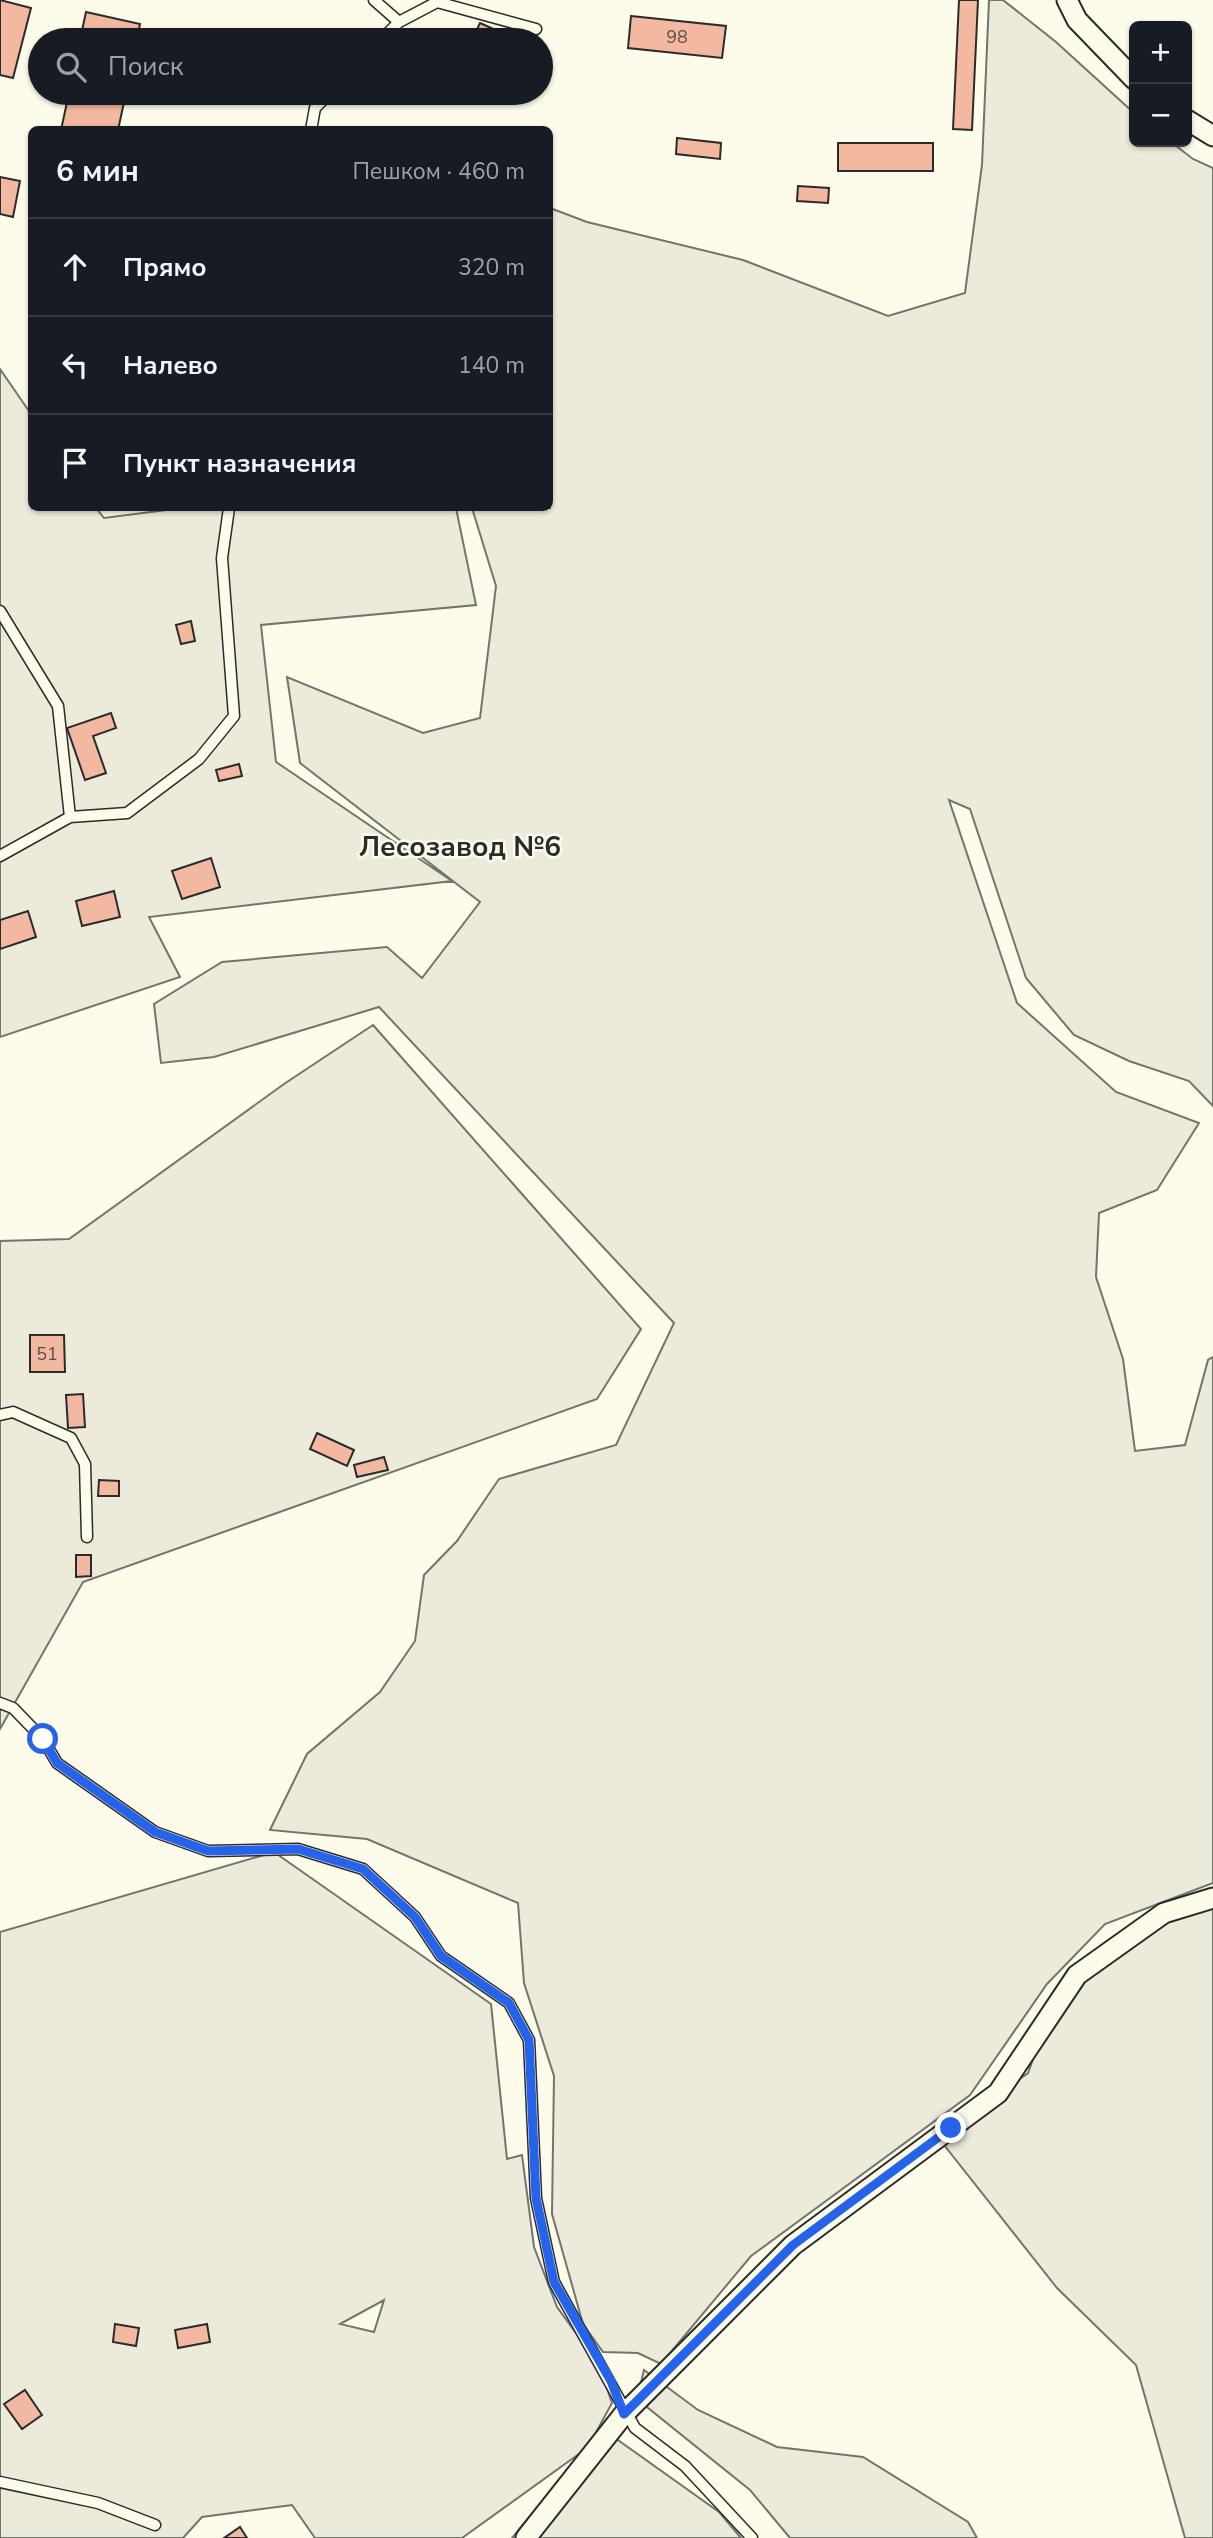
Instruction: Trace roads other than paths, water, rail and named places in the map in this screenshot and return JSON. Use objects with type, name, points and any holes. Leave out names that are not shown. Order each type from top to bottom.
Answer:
[{"type":"street","points":[[1066,0],[1077,20],[1129,74]]},
{"type":"street","points":[[1192,123],[1213,136]]},
{"type":"street","points":[[526,2538],[624,2414],[793,2245],[998,2093],[1077,1975],[1164,1913],[1213,1898]]},
{"type":"lane","points":[[374,0],[399,22]]},
{"type":"lane","points":[[393,28],[399,22],[437,2],[532,28]]},
{"type":"lane","points":[[312,126],[318,105]]},
{"type":"lane","points":[[0,856],[70,817],[127,813],[200,759],[234,716],[222,558],[229,511]]},
{"type":"lane","points":[[0,611],[58,706],[70,817]]},
{"type":"lane","points":[[0,1415],[13,1412],[71,1438],[85,1464],[87,1537]]},
{"type":"lane","points":[[0,1703],[13,1708],[43,1739],[57,1763],[155,1832],[208,1851],[298,1849],[363,1869],[415,1917],[441,1956],[509,2003],[529,2040],[536,2198],[554,2282],[611,2381],[624,2414],[635,2428],[685,2466],[752,2538]]},
{"type":"lane","points":[[0,2482],[98,2502],[155,2525]]},
{"type":"district","name":"Лесозавод №6","points":[[460,847]]}]
